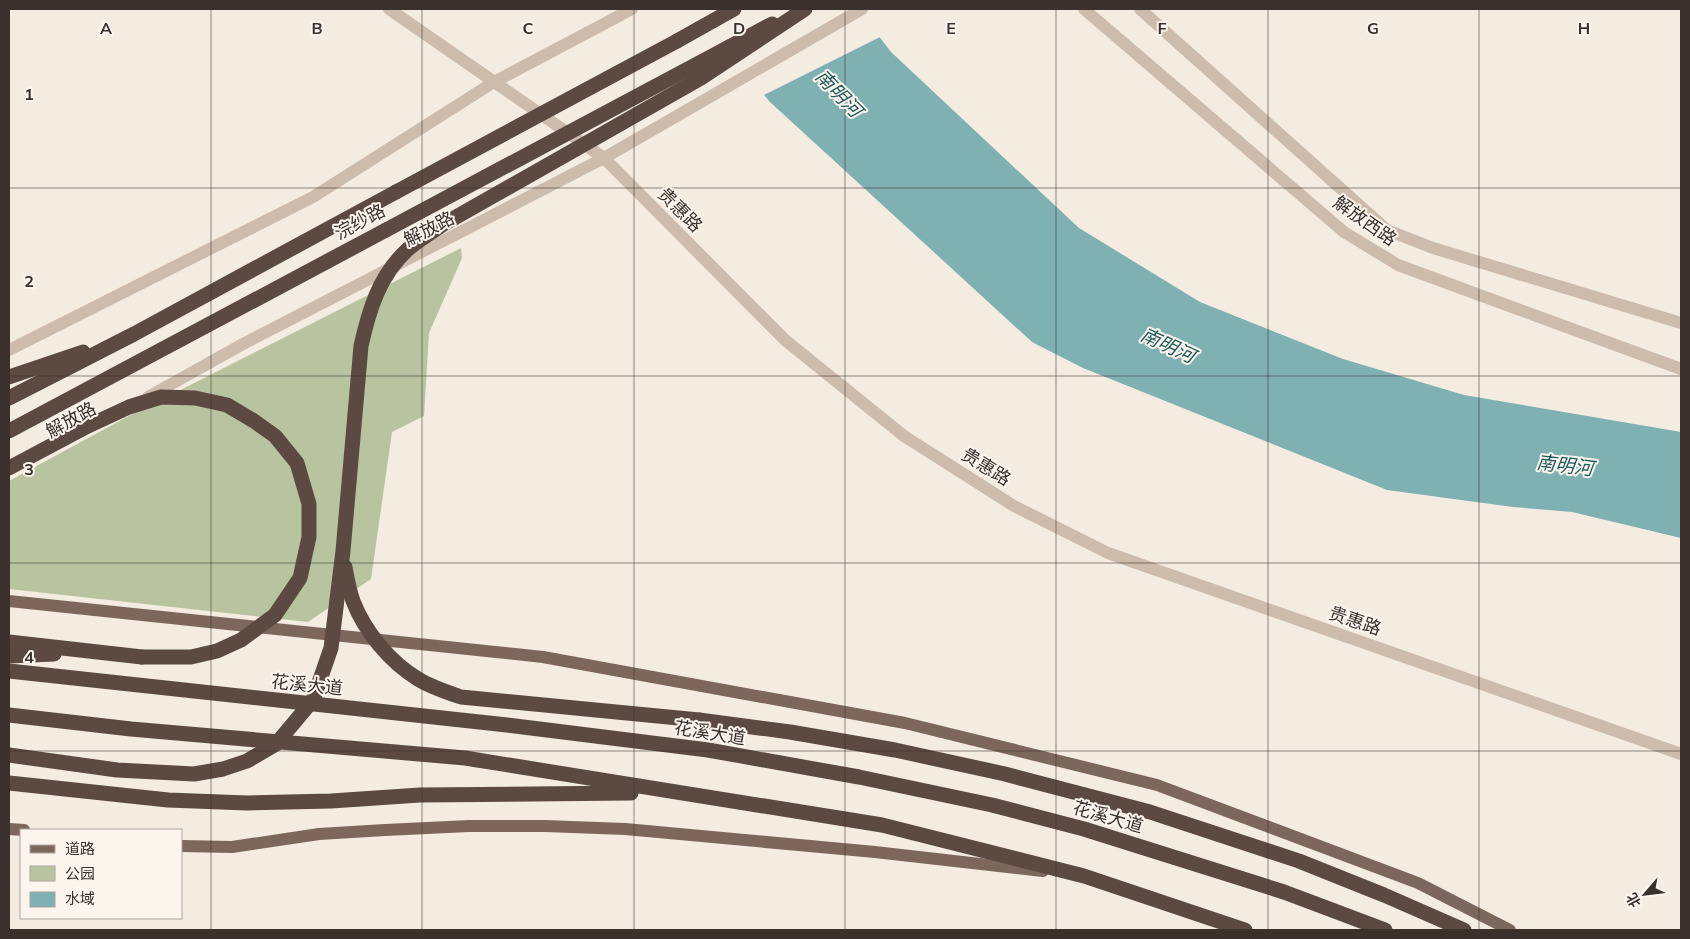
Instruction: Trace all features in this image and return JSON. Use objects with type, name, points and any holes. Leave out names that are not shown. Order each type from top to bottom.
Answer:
[{"type":"highway","name":"浣纱路","points":[[9,398],[134,334],[734,9]]},
{"type":"highway","name":"浣纱路","points":[[9,431],[729,47],[804,9]]},
{"type":"highway","points":[[9,755],[117,770],[194,774],[224,770],[276,744],[313,700],[331,648],[343,550],[361,346],[368,315],[376,293],[390,270],[407,250],[442,225],[701,78],[804,9]]},
{"type":"highway","points":[[9,377],[134,334]]},
{"type":"highway","points":[[9,468],[128,407],[161,397],[195,398],[227,404],[275,436],[297,463],[309,504],[309,537],[300,578],[275,615],[241,640],[217,651],[191,657],[142,657],[9,642]]},
{"type":"highway","points":[[343,550],[353,601],[366,626],[383,650],[398,664],[418,679],[437,688],[470,698],[699,720],[790,732],[895,750],[1005,774],[1150,812],[1299,861],[1384,894],[1464,930]]},
{"type":"highway","points":[[9,656],[101,652]]},
{"type":"highway","name":"花溪大道","points":[[9,671],[516,726],[708,750],[859,777],[992,804],[1084,829],[1284,892],[1385,930]]},
{"type":"highway","points":[[9,715],[132,729],[465,758],[882,825],[1084,876],[1245,930]]},
{"type":"highway","points":[[9,783],[168,800],[247,803],[330,801],[440,794],[675,792]]},
{"type":"main road","points":[[9,601],[543,657],[905,723],[1157,785],[1418,883],[1510,930]]},
{"type":"main road","points":[[182,846],[232,847],[319,834],[385,830],[469,826],[545,826],[626,829],[875,852],[1084,876]]},
{"type":"street","name":"贵惠路","points":[[389,9],[604,158],[785,340],[904,436],[1014,506],[1108,554],[1681,754]]},
{"type":"street","points":[[9,350],[313,197],[494,82],[632,9]]},
{"type":"street","name":"解放路","points":[[9,475],[244,344],[604,158],[862,9]]},
{"type":"street","name":"解放西路","points":[[1084,9],[1344,232],[1398,265],[1681,369]]},
{"type":"street","name":"解放西路","points":[[1140,9],[1388,230],[1433,248],[1681,323]]},
{"type":"green space","points":[[461,248],[462,258],[429,333],[424,416],[392,432],[371,579],[308,622],[9,589],[9,481],[125,418]]},
{"type":"water","name":"南明河","points":[[692,9],[858,9],[891,52],[1079,228],[1200,302],[1343,359],[1464,395],[1681,432],[1681,538],[1572,512],[1513,507],[1387,490],[1083,368],[1032,342],[770,102]]},
{"type":"pier","points":[[690,9],[861,9],[882,36],[762,96]]}]
